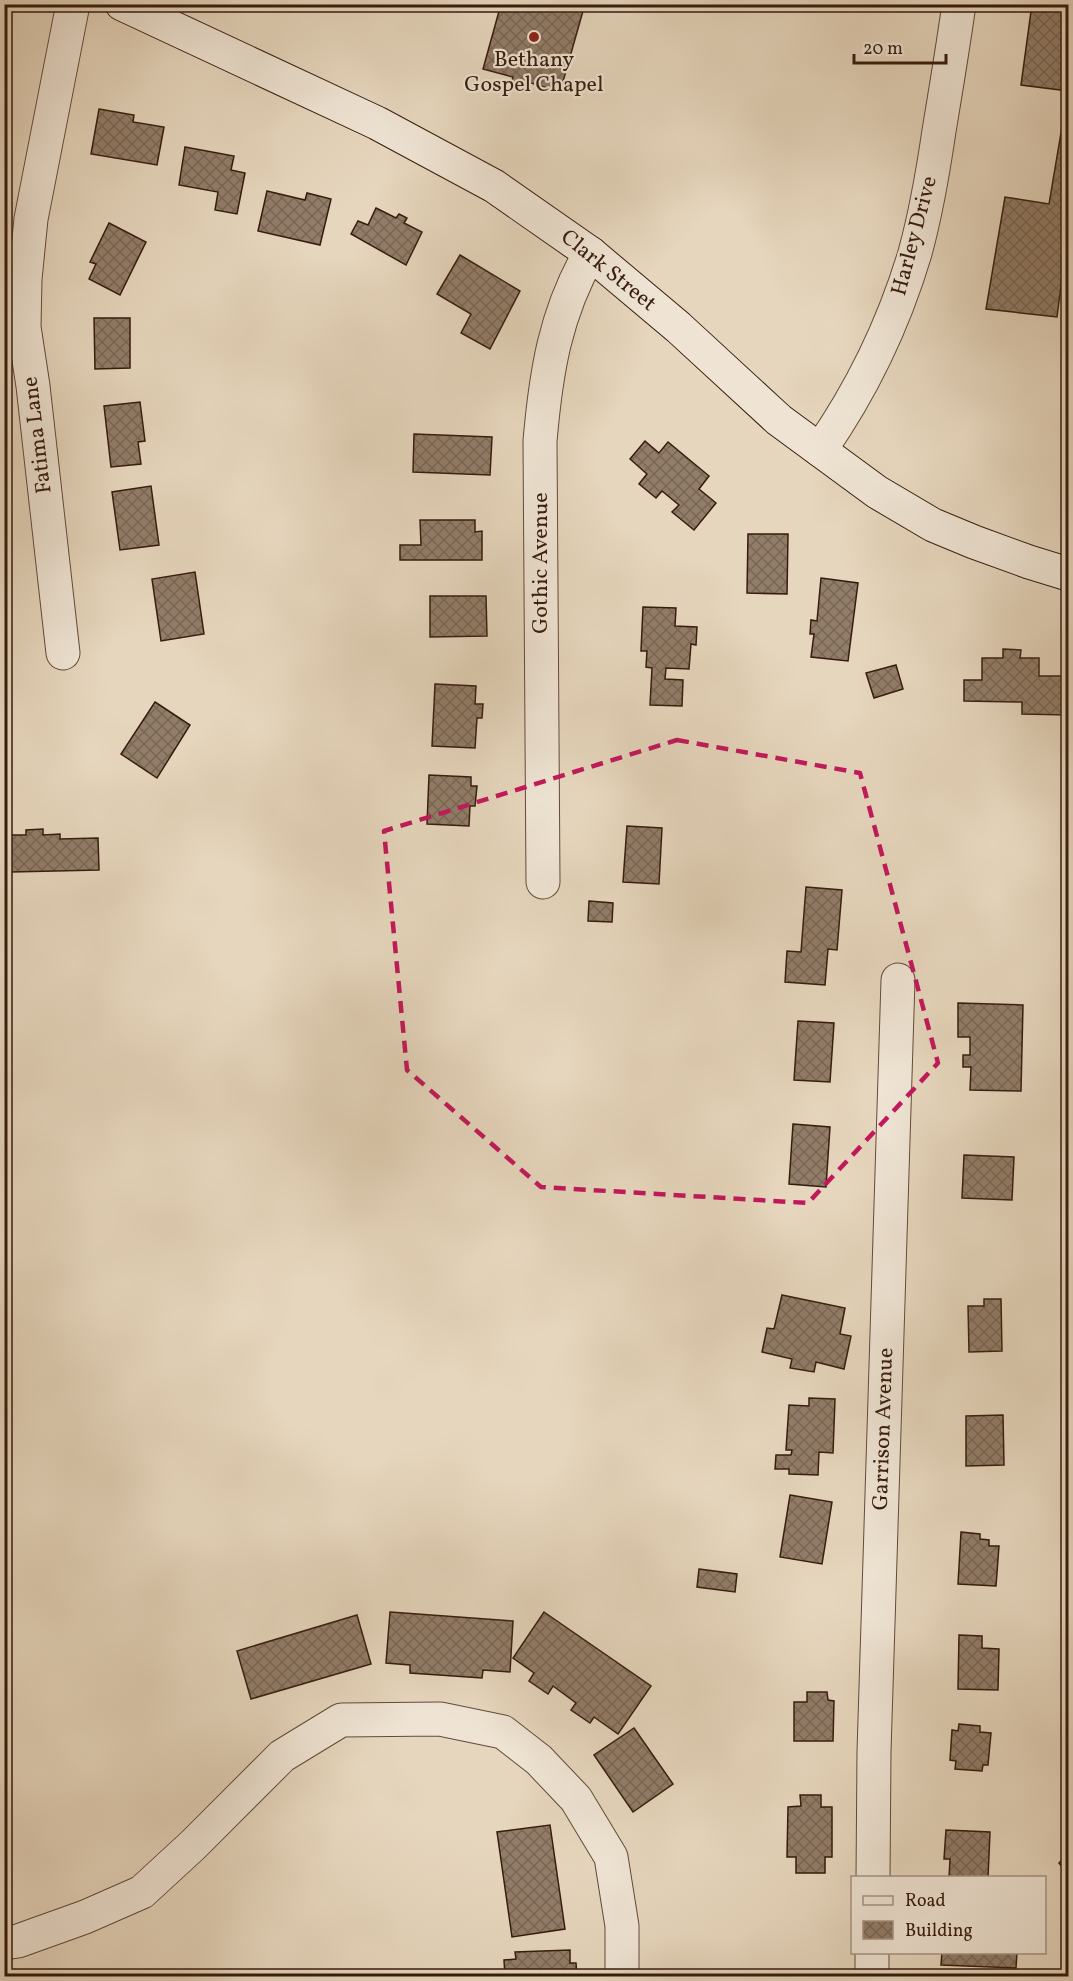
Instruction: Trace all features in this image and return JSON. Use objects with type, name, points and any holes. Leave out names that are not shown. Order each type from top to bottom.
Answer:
[{"type":"street","name":"Fatima Lane","points":[[63,653],[33,386],[24,327],[25,279],[31,219],[73,4]]},
{"type":"street","name":"Clark Street","points":[[122,4],[377,123],[494,186],[590,253],[678,327],[779,420],[877,492],[933,525],[1029,562],[1068,574]]},
{"type":"street","name":"Harley Drive","points":[[819,450],[843,417],[870,366],[892,320],[915,253],[928,198],[959,4]]},
{"type":"street","name":"Gothic Avenue","points":[[543,882],[540,441],[545,384],[558,325],[577,275],[590,253]]},
{"type":"street","name":"Garrison Avenue","points":[[873,1876],[874,1752],[898,980]]},
{"type":"street","points":[[4,1943],[18,1941],[85,1917],[142,1892],[193,1845],[282,1756],[341,1720],[440,1719],[503,1732],[539,1760],[576,1799],[611,1857],[622,1926],[622,1977]]},
{"type":"street","points":[[872,1954],[872,1977]]},
{"type":"highlighted area","points":[[677,740],[860,773],[938,1063],[808,1203],[541,1187],[407,1070],[384,831]]},
{"type":"building","name":"Bethany Gospel Chapel","points":[[501,4],[585,4],[560,92],[528,82],[525,92],[510,88],[513,77],[483,69]]},
{"type":"building","points":[[1032,4],[1068,4],[1068,91],[1021,85]]},
{"type":"building","points":[[1068,91],[1068,232],[1057,317],[986,309],[1005,197],[1049,204]]},
{"type":"building","points":[[99,109],[134,115],[133,122],[164,127],[157,165],[91,154]]},
{"type":"building","points":[[185,147],[234,156],[231,170],[245,173],[237,214],[215,210],[218,192],[179,185]]},
{"type":"building","points":[[267,191],[305,200],[307,193],[331,199],[320,245],[258,231]]},
{"type":"building","points":[[376,208],[396,218],[399,214],[407,218],[404,223],[422,232],[406,265],[351,234],[358,221],[368,225]]},
{"type":"building","points":[[109,223],[146,242],[120,295],[89,279],[96,264],[90,262]]},
{"type":"building","points":[[460,255],[520,291],[490,349],[461,333],[471,314],[437,294]]},
{"type":"building","points":[[94,318],[130,318],[130,368],[95,369]]},
{"type":"building","points":[[140,402],[145,441],[138,442],[141,464],[111,467],[104,406]]},
{"type":"building","points":[[414,434],[492,437],[490,475],[413,472]]},
{"type":"building","points":[[645,441],[659,453],[668,442],[709,476],[699,489],[716,503],[694,530],[672,512],[679,505],[662,491],[656,498],[639,484],[647,474],[630,459]]},
{"type":"building","points":[[151,486],[159,545],[120,550],[112,492]]},
{"type":"building","points":[[420,520],[475,520],[475,532],[482,531],[482,560],[400,560],[400,545],[421,545]]},
{"type":"building","points":[[748,534],[788,534],[787,594],[747,593]]},
{"type":"building","points":[[195,572],[204,634],[161,641],[152,579]]},
{"type":"building","points":[[821,578],[858,583],[848,661],[811,657],[814,634],[810,634],[811,620],[817,621]]},
{"type":"building","points":[[430,596],[486,596],[487,636],[430,637]]},
{"type":"building","points":[[643,607],[676,608],[675,626],[697,627],[696,645],[691,644],[689,669],[666,668],[665,679],[683,680],[682,706],[650,705],[652,668],[646,667],[647,651],[641,651]]},
{"type":"building","points":[[1003,649],[1021,650],[1020,658],[1039,658],[1039,676],[1068,676],[1068,715],[1022,714],[1022,702],[964,701],[964,680],[982,680],[982,658],[1003,658]]},
{"type":"building","points":[[896,665],[903,689],[874,698],[866,673]]},
{"type":"building","points":[[435,684],[476,686],[475,704],[483,704],[482,718],[477,718],[475,748],[432,746]]},
{"type":"building","points":[[155,702],[190,725],[157,778],[121,754]]},
{"type":"building","points":[[429,775],[471,777],[471,786],[477,786],[475,806],[470,806],[469,826],[427,824]]},
{"type":"building","points":[[627,826],[662,828],[659,884],[623,882]]},
{"type":"building","points":[[43,829],[43,835],[60,834],[60,839],[98,838],[99,870],[11,872],[9,835],[26,835],[26,830]]},
{"type":"building","points":[[806,887],[842,890],[837,950],[828,949],[825,985],[785,982],[787,951],[801,952]]},
{"type":"building","points":[[589,901],[613,903],[612,922],[588,921]]},
{"type":"building","points":[[958,1003],[1023,1005],[1021,1091],[970,1090],[971,1067],[963,1067],[963,1055],[970,1055],[970,1037],[958,1037]]},
{"type":"building","points":[[798,1021],[834,1023],[830,1082],[794,1080]]},
{"type":"building","points":[[793,1124],[830,1127],[826,1187],[789,1184]]},
{"type":"building","points":[[964,1155],[1014,1157],[1012,1200],[962,1198]]},
{"type":"building","points":[[782,1295],[845,1308],[840,1334],[851,1336],[844,1369],[816,1362],[814,1372],[790,1368],[792,1359],[762,1352],[767,1328],[774,1329]]},
{"type":"building","points":[[984,1299],[1001,1299],[1002,1351],[969,1352],[968,1306],[984,1306]]},
{"type":"building","points":[[809,1398],[835,1399],[833,1453],[819,1452],[818,1475],[789,1474],[789,1469],[775,1469],[776,1455],[791,1455],[792,1450],[786,1450],[789,1405],[809,1406]]},
{"type":"building","points":[[1003,1415],[1004,1465],[966,1466],[966,1416]]},
{"type":"building","points":[[790,1495],[832,1502],[822,1564],[780,1557]]},
{"type":"building","points":[[961,1532],[980,1534],[980,1539],[989,1540],[989,1546],[999,1546],[996,1586],[958,1584]]},
{"type":"building","points":[[699,1569],[737,1574],[735,1592],[697,1587]]},
{"type":"building","points":[[390,1612],[513,1621],[510,1672],[483,1670],[482,1678],[410,1673],[410,1665],[386,1663]]},
{"type":"building","points":[[544,1612],[651,1686],[618,1734],[594,1717],[590,1723],[571,1710],[576,1703],[553,1686],[548,1694],[529,1681],[534,1673],[513,1658]]},
{"type":"building","points":[[357,1615],[371,1664],[251,1699],[237,1651]]},
{"type":"building","points":[[959,1635],[982,1636],[982,1648],[999,1649],[998,1690],[958,1689]]},
{"type":"building","points":[[807,1692],[827,1692],[828,1700],[834,1701],[833,1741],[794,1741],[794,1702],[807,1702]]},
{"type":"building","points":[[959,1724],[980,1726],[980,1732],[991,1733],[988,1765],[983,1765],[982,1771],[955,1769],[956,1761],[950,1760],[952,1730],[958,1731]]},
{"type":"building","points":[[634,1728],[673,1784],[633,1812],[594,1755]]},
{"type":"building","points":[[800,1795],[821,1795],[821,1807],[832,1807],[832,1857],[825,1857],[825,1873],[796,1873],[796,1857],[787,1857],[788,1807],[801,1806]]},
{"type":"building","points":[[550,1825],[565,1929],[512,1937],[497,1832]]},
{"type":"building","points":[[946,1830],[990,1832],[988,1876],[949,1876],[950,1859],[944,1859]]},
{"type":"building","points":[[1068,1854],[1068,1874],[1059,1863]]},
{"type":"building","points":[[570,1950],[570,1963],[576,1963],[577,1976],[505,1976],[504,1960],[516,1959],[515,1952]]},
{"type":"building","points":[[942,1954],[1017,1954],[1016,1968],[941,1965]]},
{"type":"place","name":"Bethany Gospel Chapel","points":[[534,37]]}]
